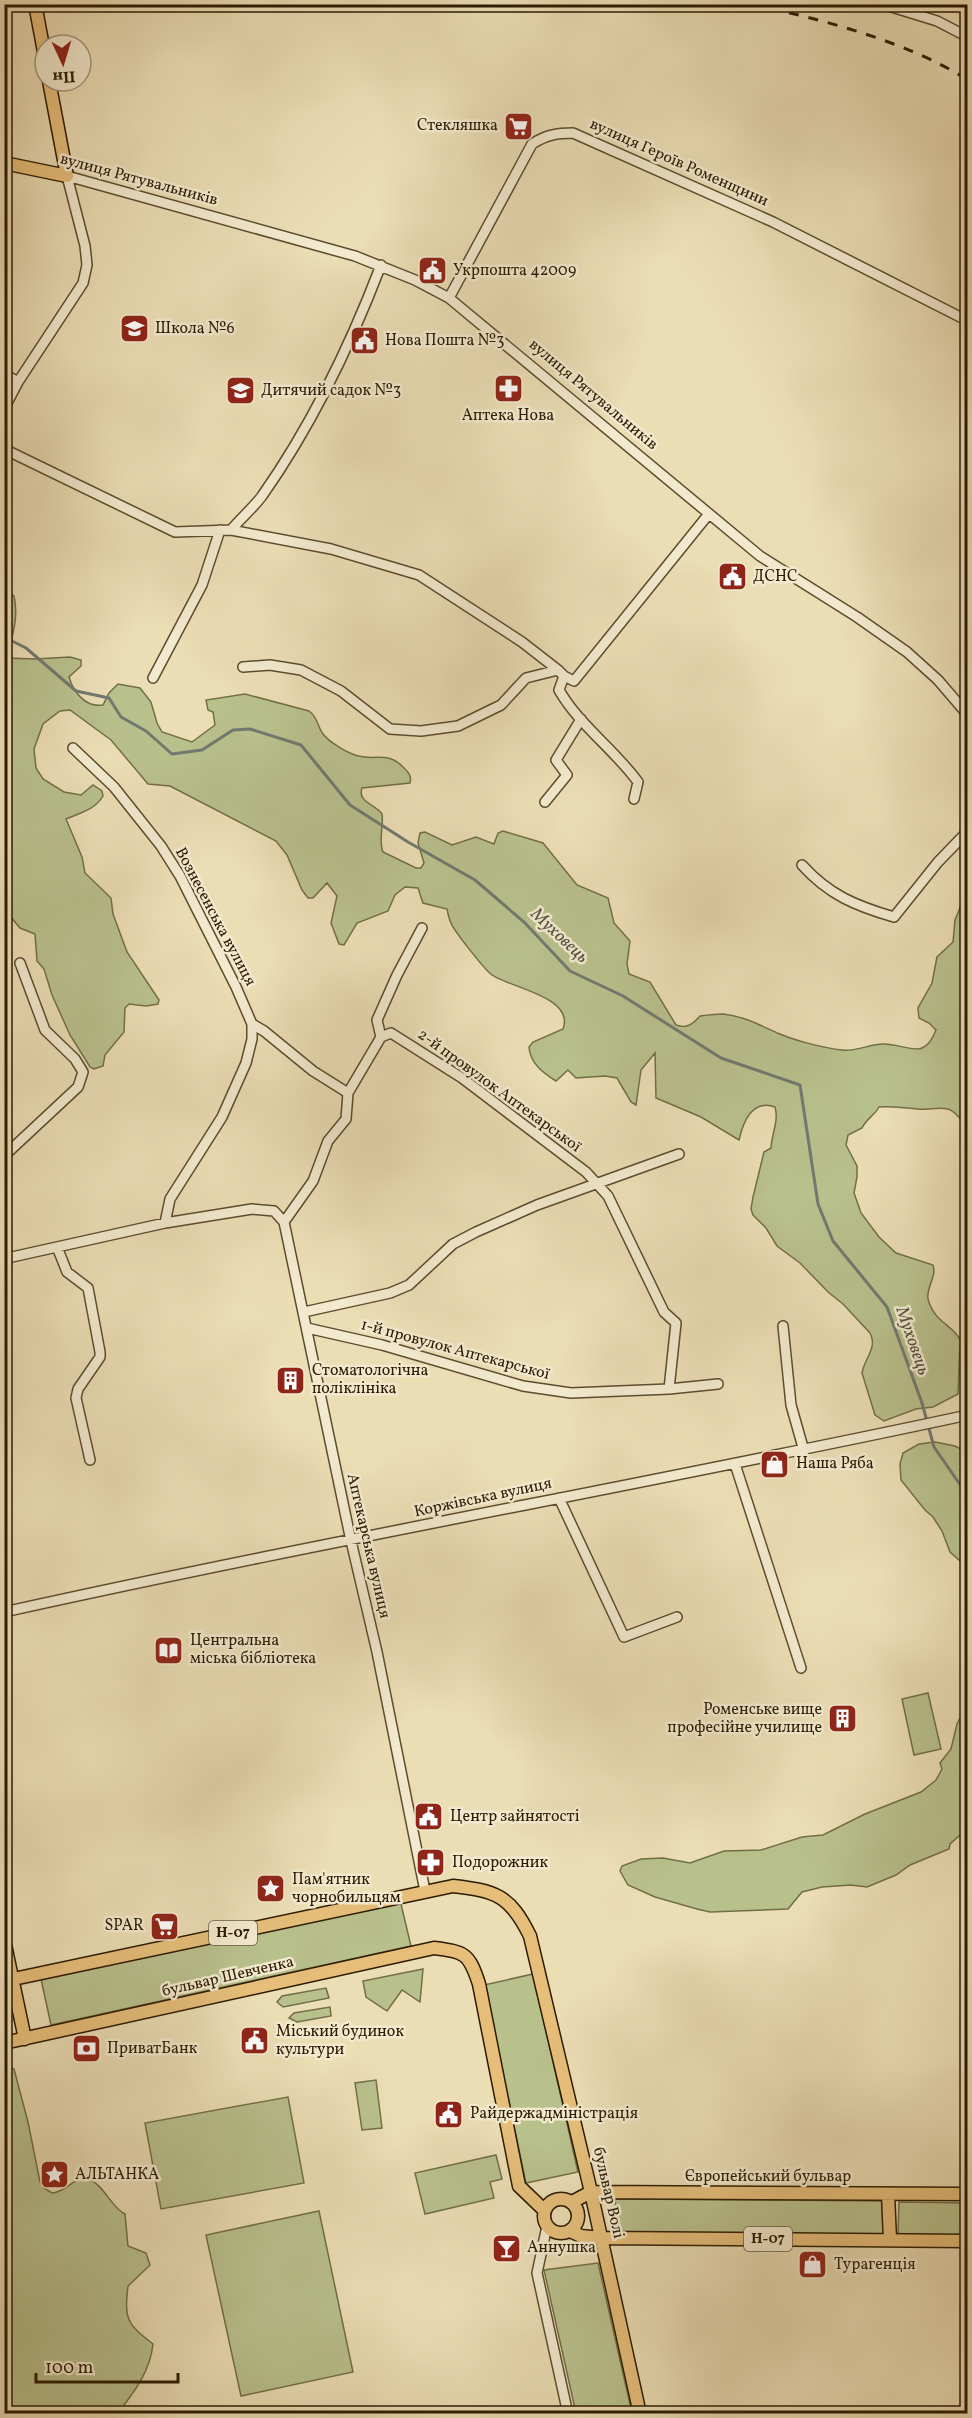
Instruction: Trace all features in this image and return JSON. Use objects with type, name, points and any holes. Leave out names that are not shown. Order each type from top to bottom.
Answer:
[{"type":"main road","points":[[35,4],[40,33]]},
{"type":"main road","points":[[52,93],[67,177]]},
{"type":"main road","name":"вулиця Рятувальників","points":[[4,164],[67,177]]},
{"type":"main road","name":"бульвар Волі","points":[[425,1891],[453,1886],[482,1889],[502,1898],[519,1915],[530,1936],[591,2192],[640,2414]]},
{"type":"main road","name":"Н-07","points":[[9,1980],[425,1891]]},
{"type":"main road","points":[[4,1940],[9,1980],[25,2039]]},
{"type":"main road","name":"бульвар Шевченка","points":[[4,2043],[434,1948],[460,1951],[473,1964],[479,1984],[519,2186],[544,2210]]},
{"type":"main road","name":"Європейський бульвар","points":[[544,2210],[556,2199],[572,2202],[591,2192],[968,2194]]},
{"type":"main road","points":[[888,2194],[890,2240]]},
{"type":"main road","points":[[570,2231],[576,2225],[578,2217],[577,2209],[572,2202]]},
{"type":"main road","points":[[544,2210],[543,2219],[547,2226]]},
{"type":"main road","name":"Н-07","points":[[547,2226],[553,2232],[570,2231],[581,2236],[601,2238],[968,2241]]},
{"type":"street","points":[[882,4],[937,21],[968,37]]},
{"type":"street","name":"вулиця Героїв Роменщини","points":[[448,298],[532,144],[556,133],[573,133],[773,222],[968,321]]},
{"type":"street","points":[[4,409],[18,382],[83,283],[87,265],[85,246],[67,177]]},
{"type":"street","name":"вулиця Рятувальників","points":[[67,177],[381,265],[448,298],[524,358],[760,556],[857,617],[907,652],[938,680],[968,715]]},
{"type":"street","points":[[231,530],[261,498],[310,418],[357,326],[381,265]]},
{"type":"street","points":[[4,374],[18,382]]},
{"type":"street","points":[[4,449],[176,532],[231,530],[331,549],[419,575],[522,642],[574,681],[708,514]]},
{"type":"street","points":[[153,678],[202,585],[220,530]]},
{"type":"street","points":[[243,667],[270,665],[301,670],[341,691],[390,729],[421,731],[458,726],[501,705],[526,678],[561,673]]},
{"type":"street","points":[[561,673],[559,690],[569,706],[625,764],[638,782],[634,799]]},
{"type":"street","points":[[545,802],[567,775],[556,760],[581,719]]},
{"type":"street","name":"Вознесенська вулиця","points":[[73,748],[114,787],[161,846],[180,876],[252,1024]]},
{"type":"street","points":[[802,866],[814,879],[855,905],[894,916],[919,884],[968,831]]},
{"type":"street","points":[[284,1222],[313,1181],[328,1141],[346,1119],[348,1093],[381,1037],[377,1020],[397,975],[422,928]]},
{"type":"street","points":[[4,1156],[78,1087],[83,1072],[75,1059],[45,1030],[20,963]]},
{"type":"street","points":[[252,1024],[313,1071],[348,1093]]},
{"type":"street","points":[[4,1261],[12,1257],[165,1223],[170,1199],[222,1117],[246,1063],[252,1039],[252,1024]]},
{"type":"street","name":"2-й провулок Аптекарської","points":[[381,1037],[391,1033],[462,1078],[554,1147],[596,1184]]},
{"type":"street","points":[[304,1312],[390,1293],[409,1285],[453,1244],[476,1232],[679,1154]]},
{"type":"street","points":[[596,1184],[608,1196],[664,1312],[676,1323],[669,1389]]},
{"type":"street","name":"Аптекарська вулиця","points":[[165,1223],[252,1209],[274,1211],[284,1222],[351,1541],[377,1652],[425,1891]]},
{"type":"street","points":[[57,1247],[67,1272],[88,1288],[100,1352],[100,1357],[78,1389],[76,1398],[90,1460]]},
{"type":"street","points":[[783,1326],[791,1405],[804,1451]]},
{"type":"street","name":"1-й провулок Аптекарської","points":[[307,1328],[382,1345],[523,1386],[571,1393],[669,1389],[718,1384]]},
{"type":"street","name":"Коржівська вулиця","points":[[4,1612],[121,1586],[804,1451],[968,1415]]},
{"type":"street","points":[[735,1464],[801,1668]]},
{"type":"street","points":[[559,1498],[624,1637],[676,1617]]},
{"type":"street","points":[[547,2226],[537,2273],[568,2414]]},
{"type":"green space","points":[[5,589],[14,596],[16,612],[7,658],[70,657],[81,660],[81,666],[69,677],[77,693],[91,704],[103,705],[109,693],[118,684],[140,688],[151,702],[162,732],[192,742],[215,725],[213,712],[208,710],[206,700],[245,694],[309,711],[326,737],[351,754],[392,759],[397,762],[409,774],[410,783],[362,788],[361,793],[364,800],[382,814],[383,852],[416,868],[421,868],[424,863],[418,843],[420,833],[425,832],[452,845],[476,837],[494,844],[498,833],[503,831],[543,843],[577,885],[608,898],[614,923],[630,941],[627,964],[629,974],[650,982],[676,1025],[687,1026],[700,1016],[723,1014],[745,1019],[810,1044],[835,1049],[853,1050],[883,1044],[914,1049],[926,1046],[936,1030],[919,1018],[918,1008],[932,983],[937,957],[953,942],[955,920],[962,903],[967,901],[967,1127],[960,1118],[945,1108],[879,1107],[862,1128],[848,1135],[846,1145],[857,1166],[854,1193],[861,1213],[879,1237],[896,1253],[933,1265],[934,1274],[928,1290],[928,1299],[935,1314],[954,1331],[960,1340],[958,1394],[933,1407],[916,1409],[884,1421],[875,1415],[862,1373],[872,1349],[870,1333],[800,1263],[777,1246],[766,1228],[753,1215],[751,1209],[764,1152],[771,1148],[776,1122],[775,1107],[767,1105],[755,1109],[746,1120],[739,1140],[701,1117],[656,1098],[655,1053],[641,1070],[636,1105],[631,1102],[617,1078],[605,1076],[576,1078],[568,1070],[556,1081],[535,1063],[529,1047],[533,1042],[563,1029],[564,1018],[560,1009],[539,995],[492,975],[458,934],[450,921],[447,909],[423,903],[418,888],[405,887],[395,895],[388,911],[357,923],[344,945],[339,944],[331,923],[337,896],[327,883],[313,898],[308,898],[302,890],[287,855],[276,841],[170,786],[148,784],[111,740],[70,710],[60,711],[43,724],[34,749],[36,768],[43,779],[64,792],[81,795],[93,785],[102,791],[103,796],[96,805],[66,819],[82,857],[85,873],[111,898],[113,914],[127,952],[159,1000],[158,1004],[146,1006],[129,1004],[125,1008],[124,1032],[105,1055],[103,1066],[94,1069],[90,1067],[70,1035],[52,995],[44,969],[37,961],[35,934],[20,928],[5,910]]},
{"type":"green space","points":[[935,1442],[955,1446],[967,1452],[967,1567],[950,1552],[942,1531],[933,1517],[901,1480],[900,1464],[903,1453],[919,1444]]},
{"type":"green space","points":[[928,1693],[941,1749],[914,1755],[902,1699]]},
{"type":"green space","points":[[967,1704],[967,1829],[950,1844],[949,1849],[910,1865],[896,1875],[867,1887],[851,1885],[822,1887],[802,1892],[788,1909],[710,1912],[655,1897],[628,1885],[620,1871],[622,1866],[641,1859],[663,1858],[690,1863],[724,1851],[761,1850],[802,1837],[823,1835],[865,1814],[921,1792],[936,1780],[942,1769],[940,1763],[951,1749],[957,1724]]},
{"type":"green space","points":[[400,1900],[411,1946],[51,2025],[41,1979]]},
{"type":"green space","points":[[423,1969],[420,2002],[402,1990],[387,2011],[366,1997],[363,1981]]},
{"type":"green space","points":[[533,1974],[578,2172],[526,2183],[484,1985]]},
{"type":"green space","points":[[326,1988],[329,1998],[283,2007],[277,2002],[282,1996]]},
{"type":"green space","points":[[330,2007],[331,2016],[297,2022],[289,2018],[294,2013]]},
{"type":"green space","points":[[4,2066],[14,2069],[40,2182],[44,2188],[52,2193],[82,2179],[95,2183],[125,2214],[128,2246],[146,2253],[150,2265],[128,2286],[127,2307],[127,2314],[133,2326],[153,2344],[149,2364],[118,2413],[5,2413]]},
{"type":"green space","points":[[376,2080],[382,2128],[362,2130],[355,2083]]},
{"type":"green space","points":[[288,2097],[304,2183],[161,2209],[145,2123]]},
{"type":"green space","points":[[496,2155],[502,2179],[490,2182],[494,2198],[425,2214],[415,2173]]},
{"type":"green space","points":[[615,2199],[883,2201],[883,2234],[618,2233]]},
{"type":"green space","points":[[899,2202],[967,2203],[967,2235],[898,2234]]},
{"type":"green space","points":[[319,2211],[353,2372],[241,2396],[206,2235]]},
{"type":"green space","points":[[598,2263],[632,2413],[576,2413],[544,2270]]},
{"type":"waterway","name":"Муховець","points":[[4,637],[26,648],[76,691],[109,698],[121,717],[146,731],[172,754],[202,750],[233,730],[250,729],[301,745],[350,805],[408,842],[475,880],[525,923],[570,971],[623,996],[721,1058],[800,1085],[818,1204],[833,1241],[887,1307],[922,1403],[934,1447],[968,1496]]},
{"type":"railway","points":[[750,4],[862,33],[918,54],[968,80]]},
{"type":"place","name":"Стекляшка","points":[[519,126]]},
{"type":"place","name":"Укрпошта 42009","points":[[432,271]]},
{"type":"place","name":"Школа №6","points":[[134,329]]},
{"type":"place","name":"Нова Пошта №3","points":[[364,341]]},
{"type":"place","name":"Аптека Нова","points":[[508,388]]},
{"type":"place","name":"Дитячий садок №3","points":[[240,391]]},
{"type":"place","name":"ДСНС","points":[[732,577]]},
{"type":"place","name":"Стоматологічна поліклініка","points":[[291,1380]]},
{"type":"place","name":"Наша Ряба","points":[[775,1464]]},
{"type":"place","name":"Центральна міська бібліотека","points":[[169,1650]]},
{"type":"place","name":"Роменське вище професійне училище","points":[[843,1719]]},
{"type":"place","name":"Центр зайнятості","points":[[429,1817]]},
{"type":"place","name":"Подорожник","points":[[431,1863]]},
{"type":"place","name":"Пам'ятник чорнобильцям","points":[[271,1889]]},
{"type":"place","name":"SPAR","points":[[165,1926]]},
{"type":"place","name":"Міський будинок культури","points":[[255,2041]]},
{"type":"place","name":"ПриватБанк","points":[[86,2049]]},
{"type":"place","name":"Райдержадміністрація","points":[[449,2114]]},
{"type":"place","name":"АЛЬТАНКА","points":[[54,2175]]},
{"type":"place","name":"Аннушка","points":[[506,2248]]},
{"type":"place","name":"Турагенція","points":[[813,2265]]}]
